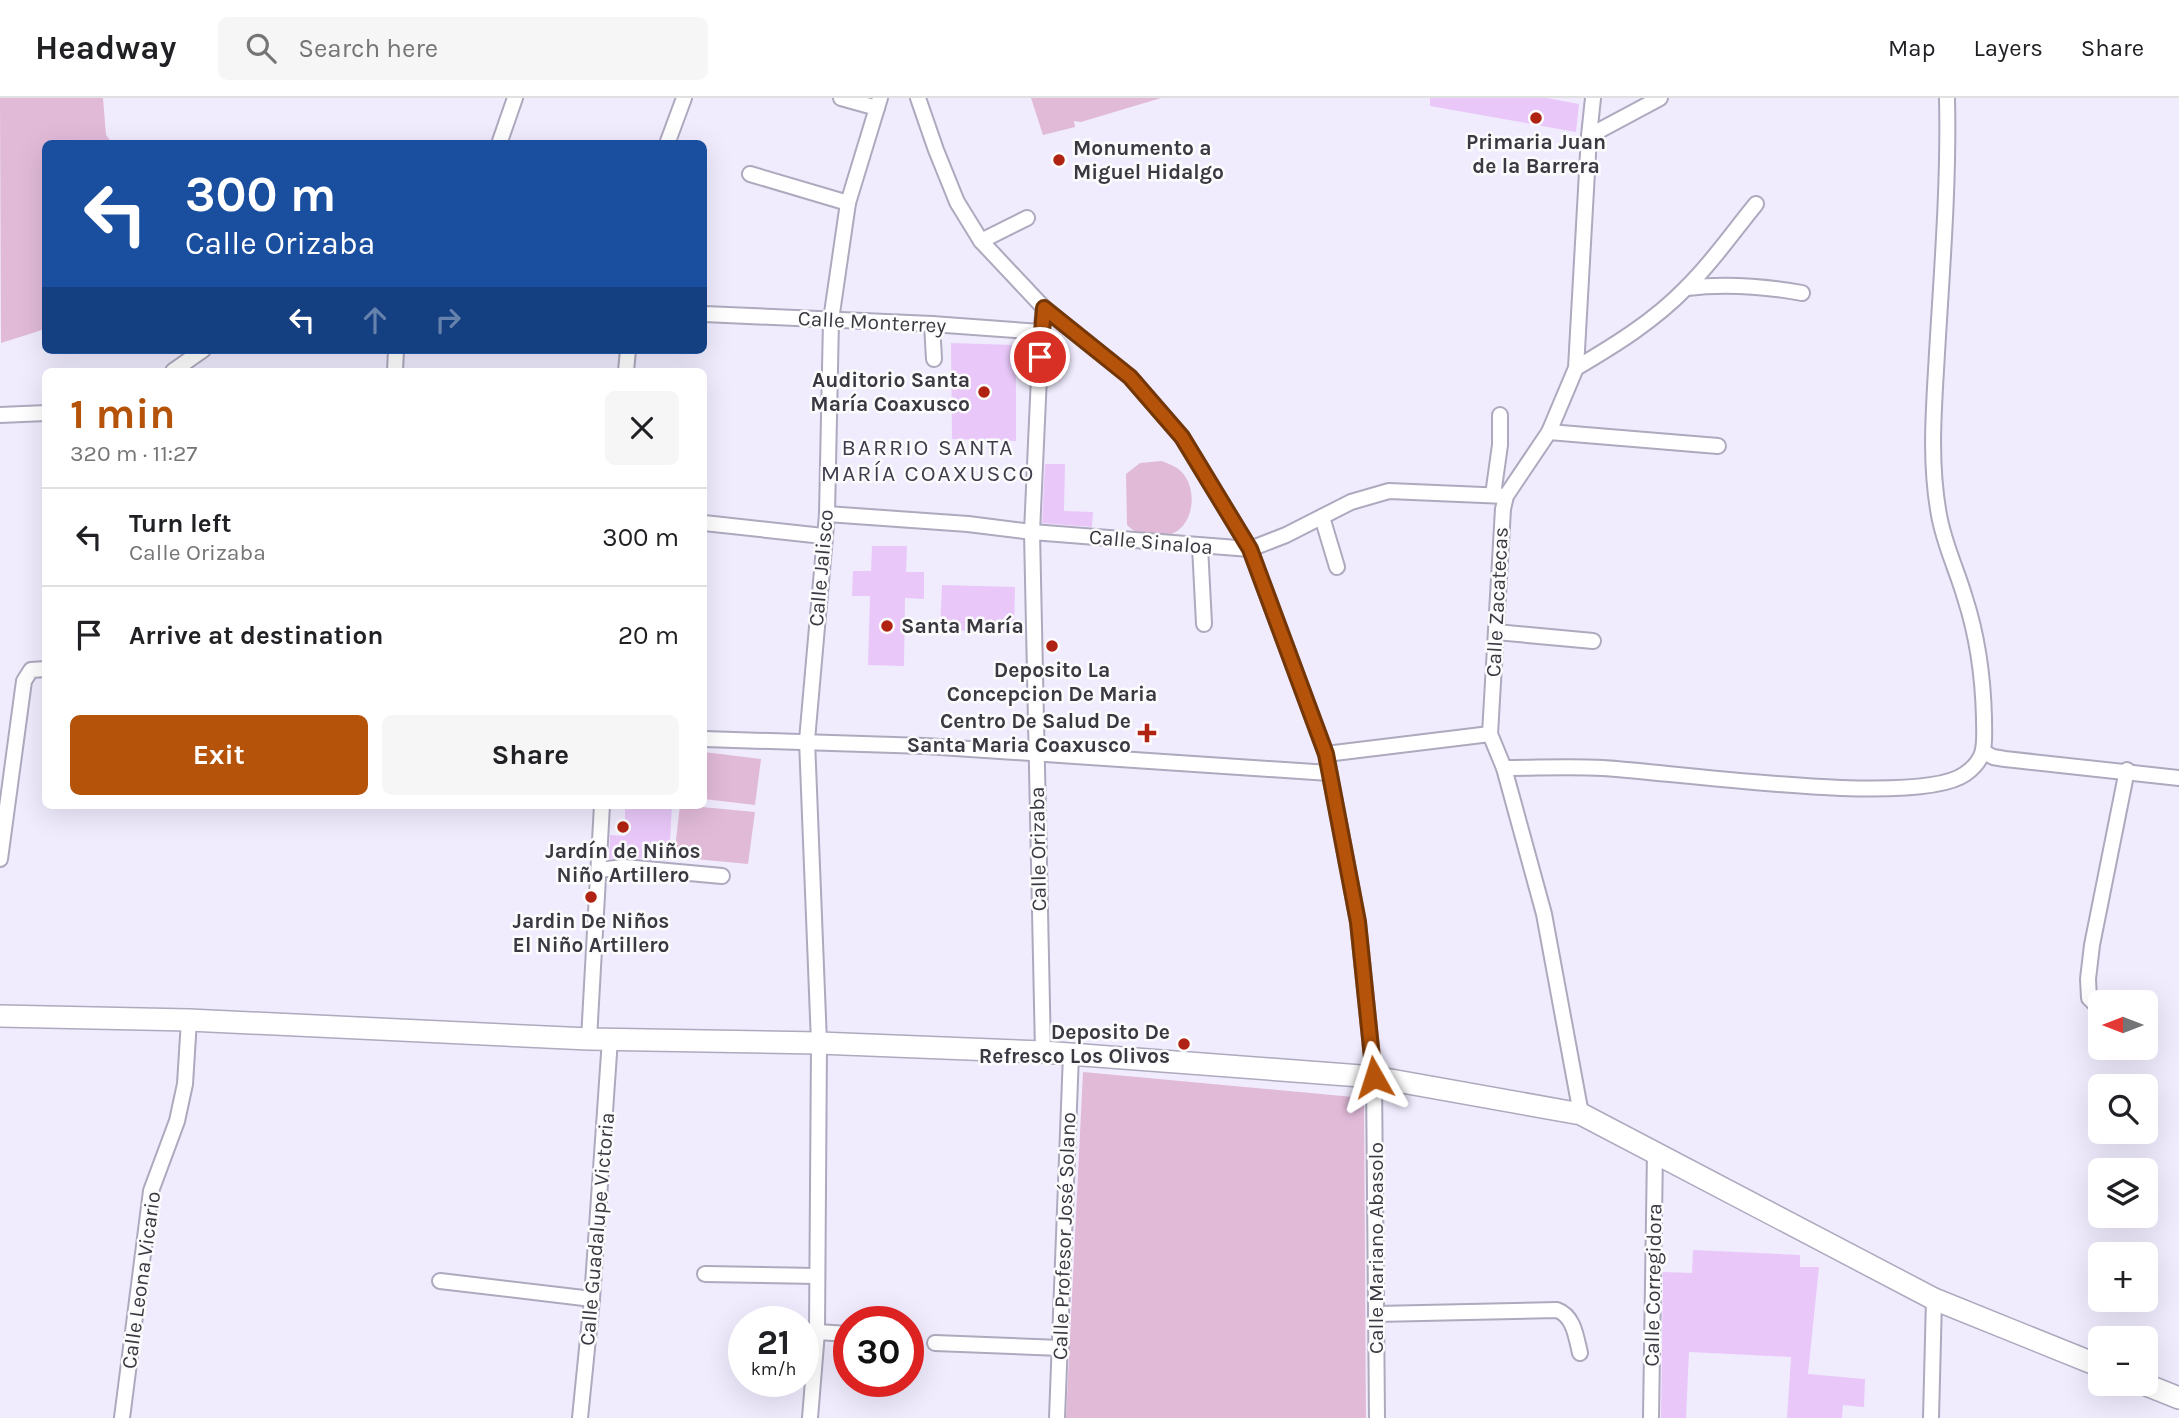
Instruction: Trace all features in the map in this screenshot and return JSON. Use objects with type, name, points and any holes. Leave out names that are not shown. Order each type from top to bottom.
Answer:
[{"type":"street","points":[[500,140],[515,98]]},
{"type":"street","points":[[668,140],[684,98]]},
{"type":"street","points":[[841,98],[879,103]]},
{"type":"street","points":[[918,98],[957,202],[981,241],[1044,308]]},
{"type":"street","name":"Calle Zacatecas","points":[[1581,1114],[1544,914],[1504,768],[1490,734],[1501,526],[1500,496],[1549,432],[1576,368],[1593,98]]},
{"type":"street","points":[[1589,136],[1660,98]]},
{"type":"street","points":[[1504,768],[1602,768],[1780,783],[1904,788],[1956,780],[1979,762],[1984,752],[1983,685],[1979,650],[1965,597],[1947,548],[1939,516],[1933,470],[1947,98]]},
{"type":"street","name":"Calle Jalisco","points":[[817,1306],[819,1043],[807,740],[827,514],[831,320],[848,203],[879,103]]},
{"type":"street","points":[[750,174],[848,203]]},
{"type":"street","points":[[1576,368],[1650,321],[1687,288],[1756,204]]},
{"type":"street","points":[[981,241],[1027,218]]},
{"type":"street","points":[[1687,288],[1722,284],[1760,286],[1802,293]]},
{"type":"street","name":"Calle Orizaba","points":[[1043,1052],[1032,532],[1044,308]]},
{"type":"street","name":"Calle Mariano Abasolo","points":[[1044,308],[1130,377],[1182,437],[1250,549],[1326,754],[1358,922],[1374,1077],[1377,1418]]},
{"type":"street","name":"Calle Monterrey","points":[[707,314],[932,324],[1041,332]]},
{"type":"street","points":[[932,324],[934,359]]},
{"type":"street","points":[[177,368],[197,354]]},
{"type":"street","points":[[0,415],[42,413]]},
{"type":"street","points":[[1500,415],[1500,496]]},
{"type":"street","points":[[1549,432],[1718,446]]},
{"type":"street","name":"Calle Sinaloa","points":[[827,514],[968,524],[1200,547],[1250,549],[1286,535],[1351,502],[1389,491],[1500,496]]},
{"type":"street","points":[[1322,517],[1337,567]]},
{"type":"street","points":[[707,523],[823,536]]},
{"type":"street","points":[[1200,547],[1203,624]]},
{"type":"street","points":[[1496,632],[1592,641]]},
{"type":"street","points":[[0,859],[24,681],[38,669]]},
{"type":"street","points":[[1326,754],[1490,734]]},
{"type":"street","points":[[707,739],[807,740],[925,746],[1329,773]]},
{"type":"street","points":[[1984,752],[2005,759],[2127,770],[2179,778]]},
{"type":"street","points":[[2089,990],[2092,945],[2127,770]]},
{"type":"street","name":"Calle Guadalupe Victoria","points":[[580,1418],[592,1299],[602,809]]},
{"type":"street","points":[[599,870],[624,867],[722,876]]},
{"type":"street","points":[[0,1016],[190,1020],[599,1039],[819,1043],[1043,1052],[1374,1077],[1581,1114],[1934,1299],[2088,1361]]},
{"type":"street","name":"Calle Leona Vicario","points":[[122,1418],[149,1202],[177,1121],[185,1084],[190,1020]]},
{"type":"street","name":"Calle Profesor José Solano","points":[[1057,1418],[1071,1054]]},
{"type":"street","name":"Calle Corregidora","points":[[1651,1418],[1656,1152]]},
{"type":"street","points":[[705,1274],[817,1276]]},
{"type":"street","points":[[440,1281],[592,1299]]},
{"type":"street","points":[[1931,1418],[1934,1299]]},
{"type":"street","points":[[1376,1314],[1557,1310],[1564,1312],[1572,1323],[1580,1353]]},
{"type":"street","points":[[935,1343],[1061,1348]]},
{"type":"street","points":[[2158,1390],[2179,1398]]},
{"type":"street","name":"Calle Jalisco","points":[[810,1418],[812,1397]]},
{"type":"shaded area","points":[[0,98],[103,98],[106,135],[110,140],[42,140],[42,330],[1,343]]},
{"type":"shaded area","points":[[1031,98],[1161,98],[1081,122],[1074,121],[1075,127],[1043,135]]},
{"type":"shaded area","points":[[1162,461],[1185,476],[1190,486],[1191,510],[1180,529],[1170,535],[1140,533],[1127,525],[1126,474],[1140,463]]},
{"type":"shaded area","points":[[707,752],[761,759],[755,805],[707,799]]},
{"type":"shaded area","points":[[707,808],[755,812],[748,864],[674,857],[680,809]]},
{"type":"shaded area","points":[[1083,1072],[1364,1098],[1366,1418],[1066,1418]]},
{"type":"building","name":"Primaria Juan de la Barrera","points":[[1430,98],[1547,98],[1579,104],[1576,132],[1430,106]]},
{"type":"building","name":"Auditorio Santa María Coaxusco","points":[[951,343],[1016,345],[1016,441],[952,439]]},
{"type":"building","points":[[1045,464],[1065,464],[1064,511],[1093,512],[1092,527],[1042,523]]},
{"type":"building","name":"Santa María","points":[[872,546],[907,546],[906,572],[924,572],[924,599],[905,598],[904,666],[868,665],[870,596],[852,596],[853,571],[871,571]]},
{"type":"building","points":[[942,585],[1015,587],[1014,632],[940,630]]},
{"type":"building","points":[[625,809],[672,809],[669,861],[625,857],[609,859],[610,835],[625,836]]},
{"type":"building","points":[[1693,1250],[1800,1255],[1800,1267],[1819,1267],[1808,1374],[1865,1379],[1864,1407],[1843,1405],[1842,1418],[1787,1418],[1791,1357],[1689,1352],[1686,1418],[1661,1418],[1663,1272],[1692,1273]]},
{"type":"place","name":"Primaria Juan de la Barrera","points":[[1536,118]]},
{"type":"place","name":"Monumento a Miguel Hidalgo","points":[[1059,160]]},
{"type":"place","name":"Auditorio Santa María Coaxusco","points":[[984,392]]},
{"type":"place","name":"Santa María","points":[[887,626]]},
{"type":"place","name":"Deposito La Concepcion De Maria","points":[[1052,646]]},
{"type":"place","name":"Centro De Salud De Santa Maria Coaxusco","points":[[1147,733]]},
{"type":"place","name":"Jardín de Niños Niño Artillero","points":[[623,827]]},
{"type":"place","name":"Jardin De Niños El Niño Artillero","points":[[591,897]]},
{"type":"place","name":"Deposito De Refresco Los Olivos","points":[[1184,1044]]},
{"type":"district","name":"BARRIO SANTA MARÍA COAXUSCO","points":[[928,460]]},
{"type":"route","points":[[1040,357],[1044,308],[1130,377],[1182,437],[1250,549],[1326,754],[1358,922],[1374,1077]]}]
